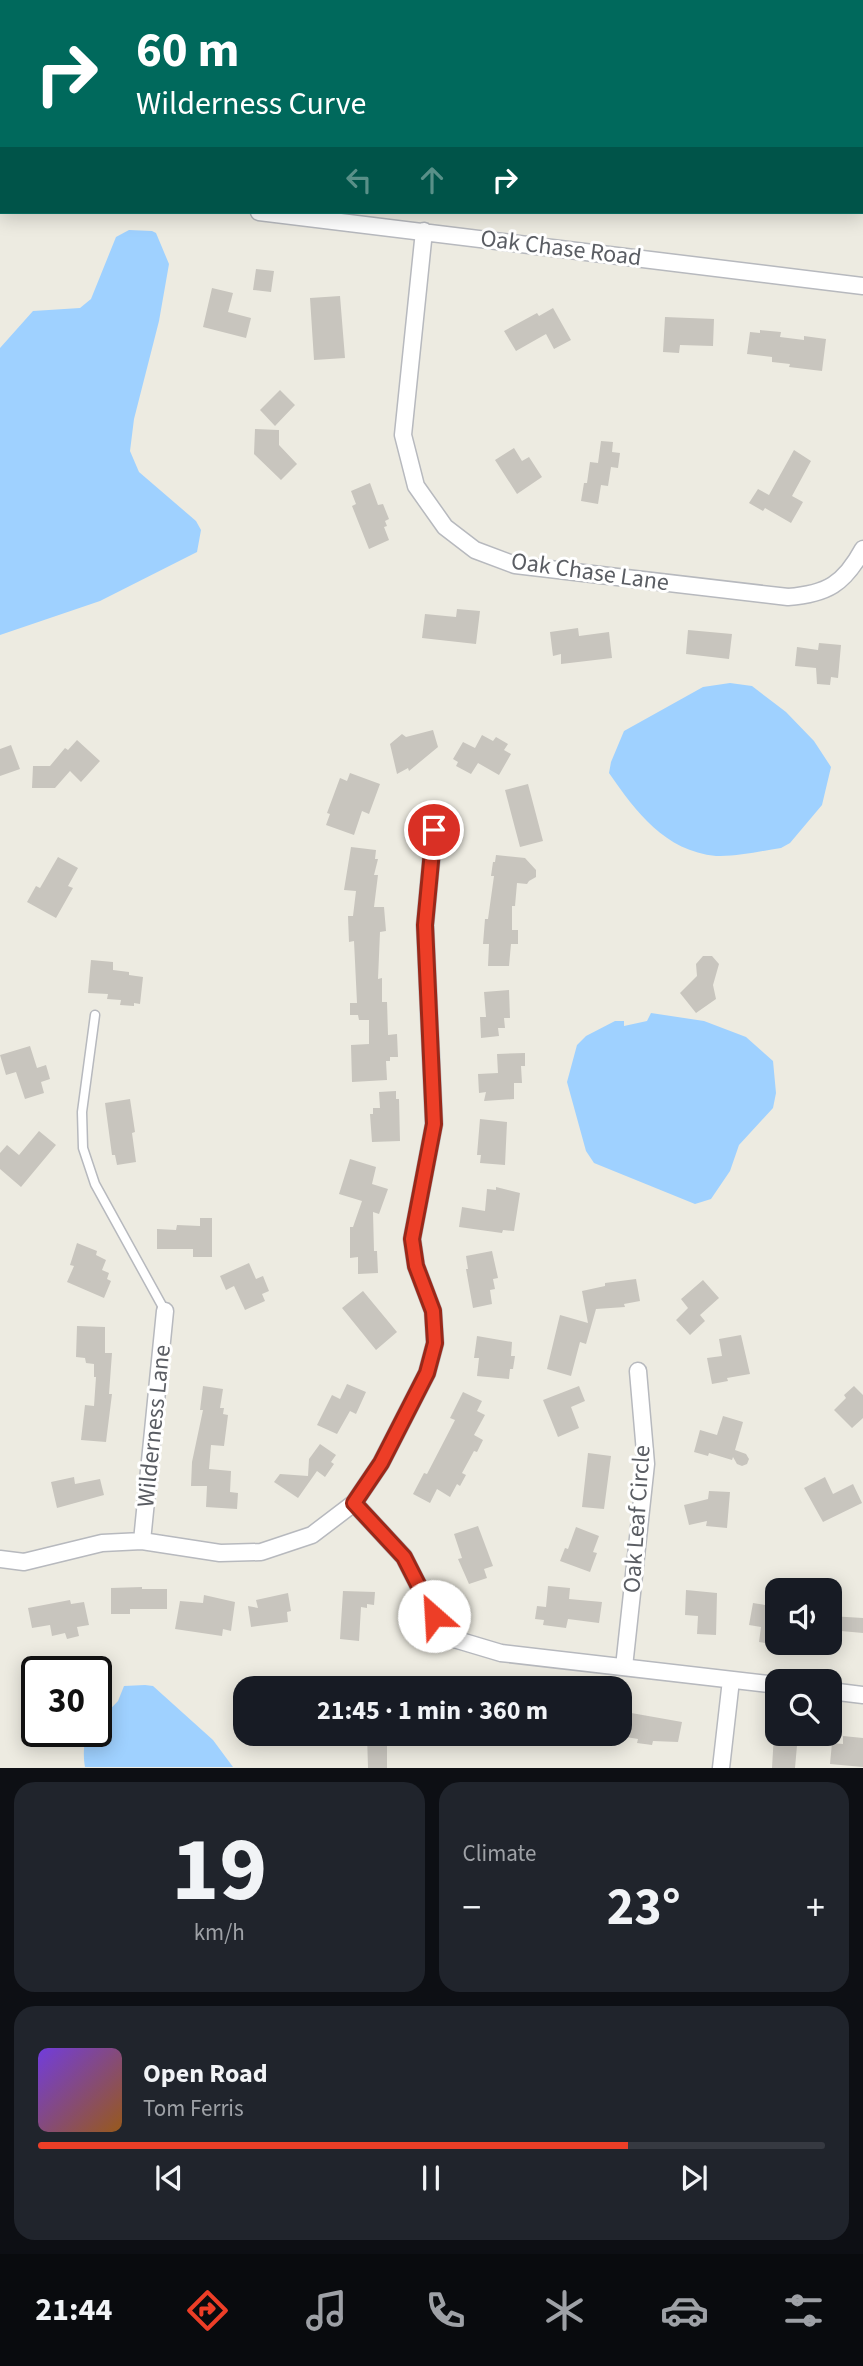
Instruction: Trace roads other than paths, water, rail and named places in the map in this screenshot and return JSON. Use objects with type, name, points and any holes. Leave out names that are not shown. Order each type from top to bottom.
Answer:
[{"type":"street","name":"Oak Chase Road","points":[[310,215],[863,286]]},
{"type":"street","name":"Oak Chase Lane","points":[[424,231],[403,435],[416,486],[446,527],[475,550],[514,565],[788,597],[812,595],[835,586],[853,568],[863,550]]},
{"type":"street","points":[[0,1559],[24,1562],[102,1543],[142,1541],[220,1553],[261,1552],[312,1535],[354,1503],[387,1452],[427,1373],[435,1343],[433,1311],[416,1266],[412,1239],[434,1124],[425,925],[434,830]]},
{"type":"street","name":"Wilderness Lane","points":[[142,1541],[165,1311]]},
{"type":"street","name":"Oak Leaf Circle","points":[[624,1667],[646,1464],[638,1371]]},
{"type":"street","points":[[354,1503],[404,1557],[443,1636],[501,1653],[765,1683]]},
{"type":"street","points":[[721,1768],[730,1679]]},
{"type":"street","points":[[842,1692],[863,1695]]},
{"type":"lane","points":[[95,1014],[82,1112],[83,1149],[94,1184],[165,1311]]},
{"type":"water","points":[[129,230],[156,233],[169,264],[159,321],[134,419],[130,451],[139,472],[196,521],[201,530],[197,552],[100,601],[0,635],[0,348],[33,311],[80,308],[91,299],[116,237]]},
{"type":"water","points":[[730,683],[752,686],[786,712],[814,741],[831,767],[822,805],[790,843],[781,848],[716,856],[698,853],[667,838],[641,815],[609,773],[624,731],[703,687]]},
{"type":"water","points":[[651,1013],[704,1021],[746,1037],[773,1061],[776,1093],[773,1108],[739,1145],[730,1171],[711,1199],[695,1204],[594,1163],[586,1151],[567,1082],[577,1045],[586,1036],[615,1021],[624,1021],[624,1026],[647,1021]]},
{"type":"water","points":[[124,1686],[153,1686],[213,1740],[233,1767],[85,1767],[84,1747],[112,1747],[112,1707],[118,1701]]}]
